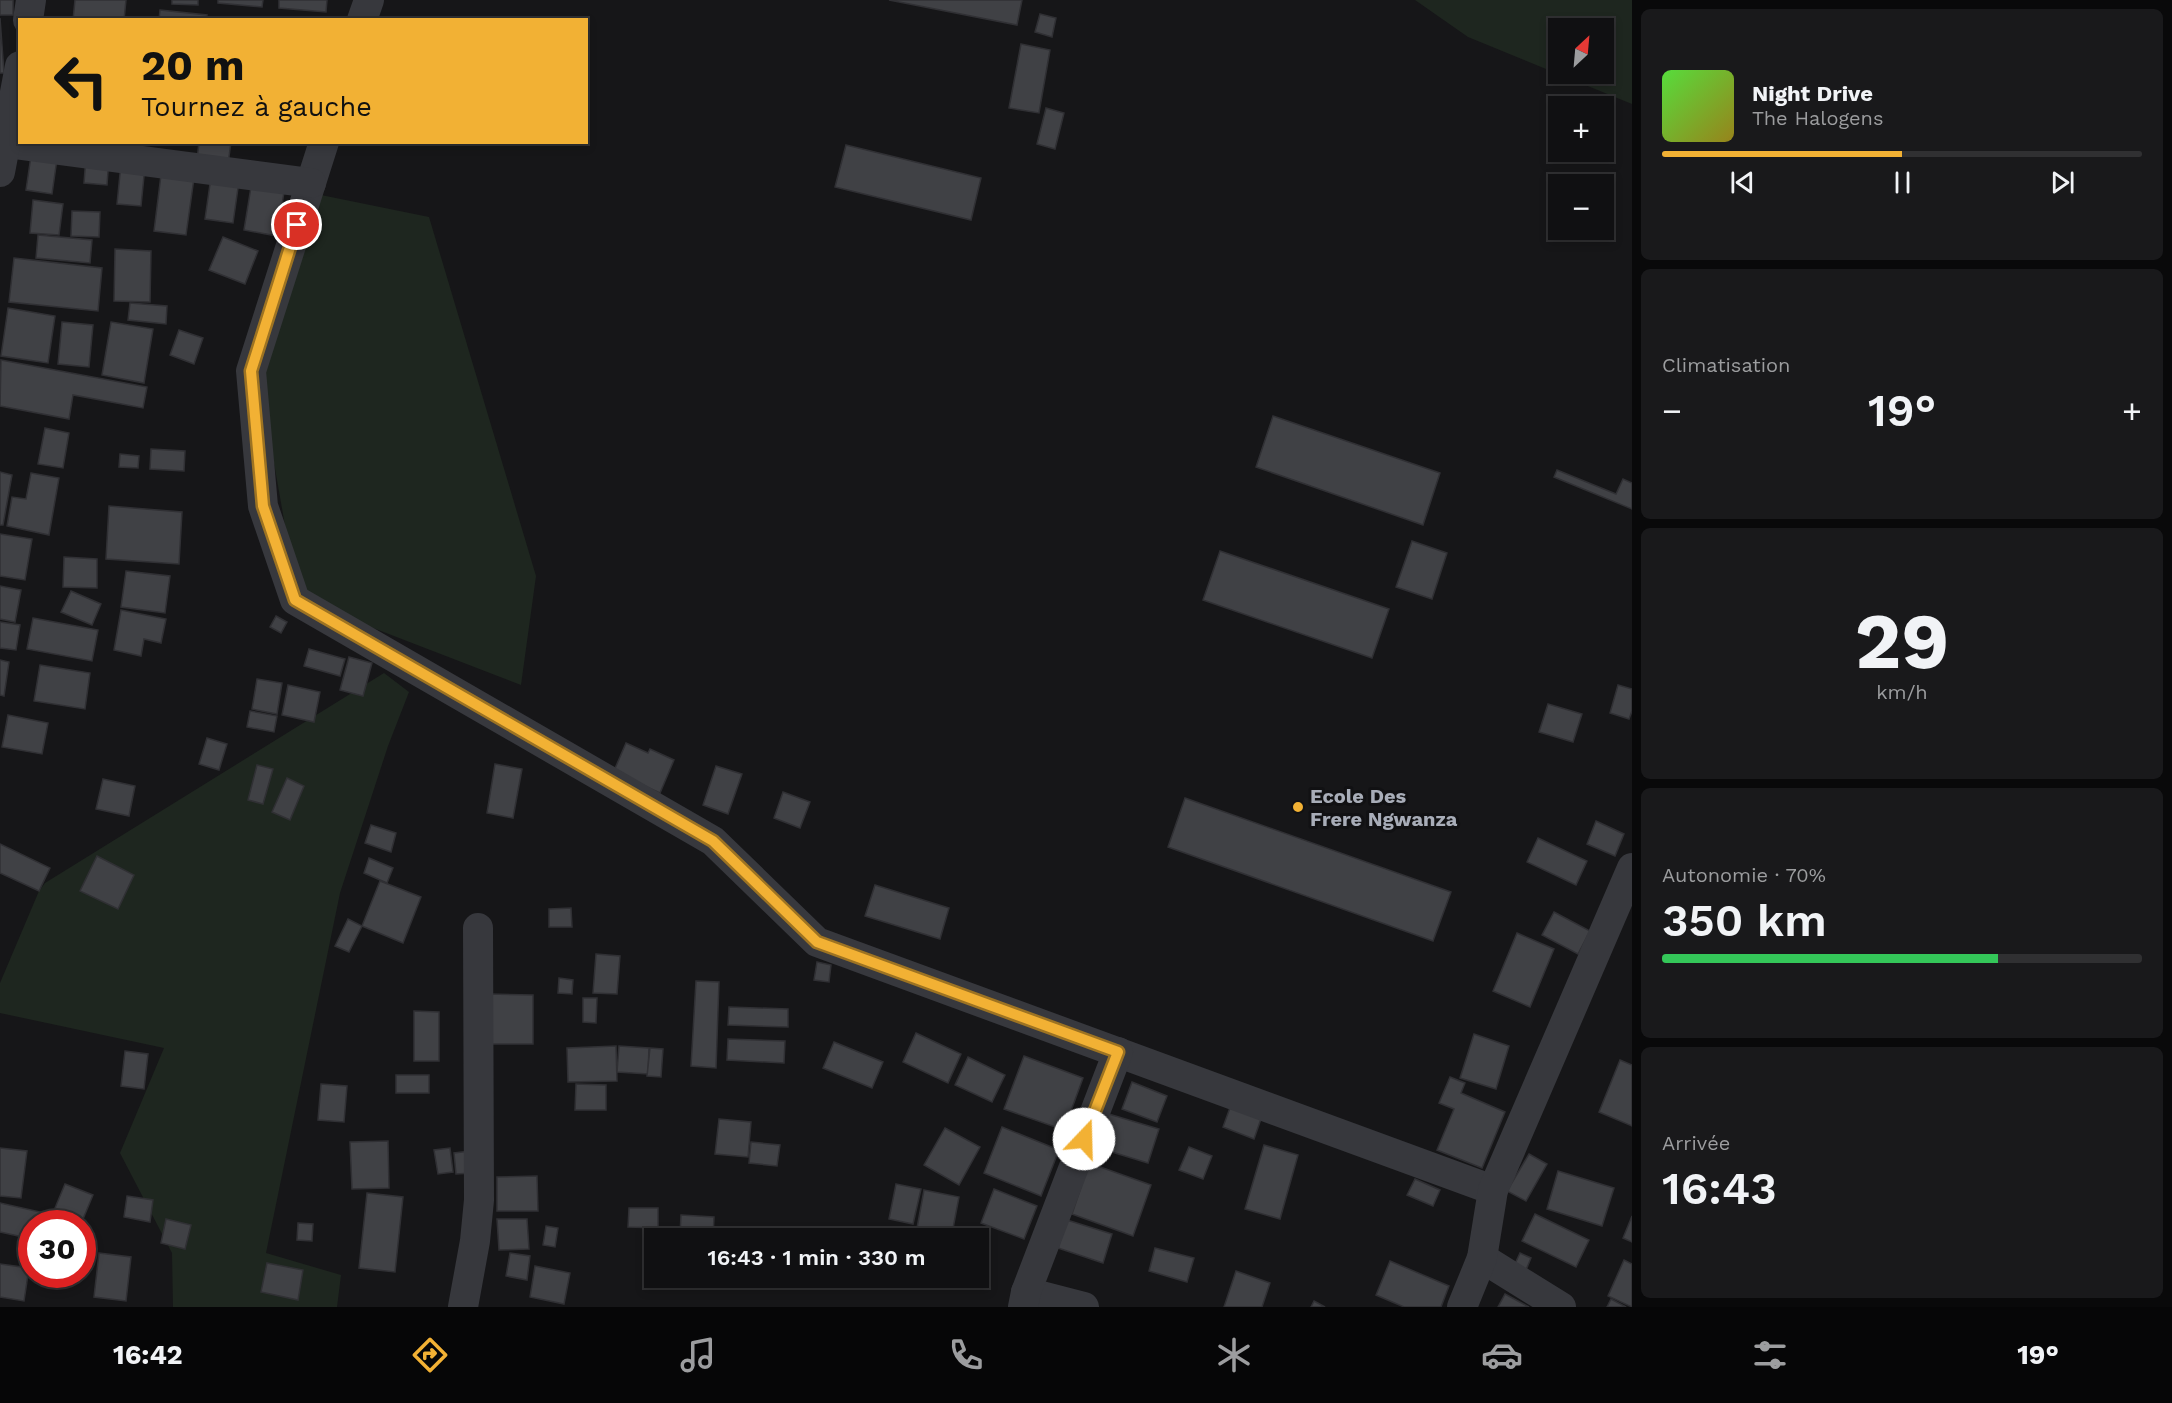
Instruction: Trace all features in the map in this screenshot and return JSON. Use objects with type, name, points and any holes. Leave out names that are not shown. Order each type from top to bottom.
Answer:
[{"type":"street","points":[[28,18],[31,0]]},
{"type":"street","points":[[363,18],[369,0]]},
{"type":"street","points":[[0,172],[18,77]]},
{"type":"street","points":[[6,143],[311,183]]},
{"type":"street","points":[[323,144],[251,371],[263,506],[295,600],[713,841],[817,942],[1493,1190]]},
{"type":"street","points":[[1462,1307],[1482,1258],[1493,1190],[1632,868]]},
{"type":"street","points":[[463,1307],[469,1280],[479,1200],[478,928]]},
{"type":"street","points":[[1084,1307],[1024,1299],[1118,1052]]},
{"type":"street","points":[[1482,1258],[1561,1307]]},
{"type":"shaded area","points":[[1415,0],[1632,0],[1632,104],[1583,84],[1614,84],[1614,18],[1548,18],[1548,70],[1468,37]]},
{"type":"shaded area","points":[[321,195],[429,217],[536,576],[521,685],[298,599],[259,378]]},
{"type":"shaded area","points":[[384,673],[409,692],[388,746],[340,893],[266,1253],[341,1275],[337,1307],[173,1307],[172,1253],[120,1153],[164,1048],[0,1013],[0,983],[39,891],[45,883]]},
{"type":"building","points":[[0,0],[13,0],[13,15],[0,15]]},
{"type":"building","points":[[75,0],[126,0],[124,18],[73,18]]},
{"type":"building","points":[[172,0],[198,0],[198,5],[172,4]]},
{"type":"building","points":[[218,0],[263,0],[262,7],[218,3]]},
{"type":"building","points":[[279,0],[327,0],[326,12],[279,8]]},
{"type":"building","points":[[889,0],[1022,0],[1017,25]]},
{"type":"building","points":[[160,10],[207,15],[206,18],[159,18]]},
{"type":"building","points":[[1040,14],[1056,18],[1052,37],[1035,32]]},
{"type":"building","points":[[0,18],[4,73],[0,73]]},
{"type":"building","points":[[1021,44],[1050,50],[1039,113],[1009,108]]},
{"type":"building","points":[[1046,108],[1064,113],[1055,149],[1037,144]]},
{"type":"building","points":[[199,144],[231,144],[228,164],[197,160]]},
{"type":"building","points":[[846,145],[981,178],[971,220],[835,187]]},
{"type":"building","points":[[31,156],[57,159],[52,194],[26,190]]},
{"type":"building","points":[[86,157],[109,158],[107,185],[84,183]]},
{"type":"building","points":[[121,164],[145,166],[141,206],[117,204]]},
{"type":"building","points":[[162,167],[195,171],[186,235],[154,231]]},
{"type":"building","points":[[211,177],[239,181],[233,223],[205,219]]},
{"type":"building","points":[[251,187],[284,192],[277,236],[244,230]]},
{"type":"building","points":[[33,200],[63,204],[59,235],[30,233]]},
{"type":"building","points":[[72,211],[100,212],[99,237],[71,236]]},
{"type":"building","points":[[38,235],[92,240],[90,263],[36,258]]},
{"type":"building","points":[[223,237],[258,251],[245,284],[209,270]]},
{"type":"building","points":[[115,249],[151,251],[150,302],[114,301]]},
{"type":"building","points":[[14,258],[102,268],[98,311],[9,302]]},
{"type":"building","points":[[130,303],[167,306],[166,324],[128,320]]},
{"type":"building","points":[[8,308],[55,316],[48,363],[1,356]]},
{"type":"building","points":[[62,322],[93,325],[89,367],[58,364]]},
{"type":"building","points":[[111,322],[153,329],[144,383],[102,375]]},
{"type":"building","points":[[179,330],[203,338],[194,364],[170,355]]},
{"type":"building","points":[[1,360],[147,387],[143,408],[73,395],[69,419],[0,406]]},
{"type":"building","points":[[1273,416],[1440,473],[1423,525],[1256,467]]},
{"type":"building","points":[[45,428],[69,433],[63,468],[38,464]]},
{"type":"building","points":[[151,449],[185,451],[184,471],[150,469]]},
{"type":"building","points":[[120,454],[139,456],[138,468],[119,467]]},
{"type":"building","points":[[1557,470],[1616,494],[1623,479],[1632,483],[1632,509],[1554,477]]},
{"type":"building","points":[[0,472],[12,475],[3,525],[0,525]]},
{"type":"building","points":[[31,473],[59,478],[49,535],[7,526],[12,497],[26,499]]},
{"type":"building","points":[[109,506],[182,512],[179,564],[106,559]]},
{"type":"building","points":[[0,534],[32,539],[25,580],[0,576]]},
{"type":"building","points":[[1412,541],[1447,553],[1432,599],[1396,587]]},
{"type":"building","points":[[1220,551],[1389,609],[1372,658],[1203,600]]},
{"type":"building","points":[[64,557],[97,559],[97,588],[63,587]]},
{"type":"building","points":[[126,571],[170,576],[165,613],[121,607]]},
{"type":"building","points":[[0,586],[21,590],[15,622],[0,619]]},
{"type":"building","points":[[71,591],[101,604],[92,625],[61,612]]},
{"type":"building","points":[[121,610],[166,619],[161,643],[144,639],[141,656],[114,650]]},
{"type":"building","points":[[276,616],[287,622],[281,633],[270,627]]},
{"type":"building","points":[[33,618],[98,630],[92,661],[27,649]]},
{"type":"building","points":[[0,622],[20,625],[16,650],[0,648]]},
{"type":"building","points":[[309,649],[345,659],[340,676],[304,666]]},
{"type":"building","points":[[349,657],[372,663],[363,696],[340,690]]},
{"type":"building","points":[[0,660],[9,662],[4,696],[0,695]]},
{"type":"building","points":[[40,665],[90,673],[85,709],[34,701]]},
{"type":"building","points":[[257,679],[282,683],[277,714],[252,709]]},
{"type":"building","points":[[288,685],[320,692],[314,722],[282,715]]},
{"type":"building","points":[[1618,685],[1632,689],[1632,711],[1629,719],[1610,713]]},
{"type":"building","points":[[1548,704],[1582,714],[1573,742],[1539,732]]},
{"type":"building","points":[[250,711],[277,716],[274,732],[247,727]]},
{"type":"building","points":[[8,715],[48,723],[42,754],[2,747]]},
{"type":"building","points":[[207,738],[227,744],[219,770],[199,764]]},
{"type":"building","points":[[626,743],[648,753],[650,749],[674,760],[660,793],[638,783],[610,780]]},
{"type":"building","points":[[495,764],[522,769],[513,818],[487,813]]},
{"type":"building","points":[[257,765],[273,769],[263,804],[248,800]]},
{"type":"building","points":[[716,766],[742,774],[728,814],[703,805]]},
{"type":"building","points":[[287,778],[304,786],[290,820],[272,812]]},
{"type":"building","points":[[103,779],[135,786],[129,816],[96,809]]},
{"type":"building","points":[[783,792],[810,802],[800,828],[774,818]]},
{"type":"building","points":[[1185,798],[1451,892],[1433,941],[1168,847]]},
{"type":"building","points":[[1596,821],[1624,834],[1615,856],[1587,844]]},
{"type":"building","points":[[371,825],[396,833],[391,852],[365,843]]},
{"type":"building","points":[[1538,838],[1587,861],[1576,885],[1527,862]]},
{"type":"building","points":[[0,844],[50,868],[39,891],[0,873]]},
{"type":"building","points":[[97,856],[134,875],[118,909],[80,891]]},
{"type":"building","points":[[369,858],[393,868],[387,883],[364,873]]},
{"type":"building","points":[[380,881],[421,897],[403,943],[362,926]]},
{"type":"building","points":[[875,885],[949,908],[940,939],[865,916]]},
{"type":"building","points":[[571,908],[572,927],[549,927],[549,909]]},
{"type":"building","points":[[1554,912],[1590,931],[1578,954],[1542,935]]},
{"type":"building","points":[[348,919],[362,926],[349,952],[335,946]]},
{"type":"building","points":[[1517,933],[1554,949],[1530,1007],[1493,991]]},
{"type":"building","points":[[596,954],[620,956],[617,994],[593,993]]},
{"type":"building","points":[[817,962],[831,965],[829,982],[814,980]]},
{"type":"building","points":[[559,978],[573,980],[572,994],[558,993]]},
{"type":"building","points":[[696,981],[719,982],[716,1068],[691,1066]]},
{"type":"building","points":[[489,994],[533,995],[533,1044],[490,1044]]},
{"type":"building","points":[[583,998],[597,998],[596,1023],[583,1022]]},
{"type":"building","points":[[729,1007],[788,1009],[788,1027],[728,1025]]},
{"type":"building","points":[[414,1011],[439,1012],[439,1061],[414,1061]]},
{"type":"building","points":[[916,1033],[961,1054],[948,1083],[903,1062]]},
{"type":"building","points":[[1474,1034],[1509,1046],[1496,1089],[1460,1078]]},
{"type":"building","points":[[728,1039],[785,1041],[784,1063],[727,1060]]},
{"type":"building","points":[[834,1042],[883,1062],[872,1088],[823,1068]]},
{"type":"building","points":[[616,1046],[617,1081],[568,1082],[567,1048]]},
{"type":"building","points":[[619,1046],[649,1048],[648,1074],[617,1072]]},
{"type":"building","points":[[650,1048],[663,1049],[661,1077],[647,1076]]},
{"type":"building","points":[[125,1051],[148,1054],[144,1089],[121,1086]]},
{"type":"building","points":[[1024,1056],[1083,1078],[1064,1130],[1004,1109]]},
{"type":"building","points":[[968,1057],[1005,1075],[992,1102],[955,1085]]},
{"type":"building","points":[[1620,1060],[1632,1065],[1632,1126],[1599,1112]]},
{"type":"building","points":[[396,1075],[429,1075],[429,1093],[396,1093]]},
{"type":"building","points":[[1450,1077],[1465,1083],[1461,1093],[1505,1112],[1482,1168],[1437,1150],[1454,1109],[1439,1103]]},
{"type":"building","points":[[1132,1082],[1167,1096],[1157,1122],[1122,1109]]},
{"type":"building","points":[[321,1084],[347,1086],[344,1122],[318,1120]]},
{"type":"building","points":[[576,1084],[606,1085],[606,1110],[575,1110]]},
{"type":"building","points":[[1231,1105],[1262,1116],[1254,1139],[1223,1127]]},
{"type":"building","points":[[1102,1112],[1159,1129],[1148,1163],[1092,1146]]},
{"type":"building","points":[[719,1119],[751,1122],[748,1157],[715,1154]]},
{"type":"building","points":[[1002,1127],[1059,1150],[1041,1196],[984,1173]]},
{"type":"building","points":[[945,1128],[980,1147],[959,1185],[924,1165]]},
{"type":"building","points":[[388,1141],[389,1188],[352,1189],[350,1142]]},
{"type":"building","points":[[751,1142],[780,1145],[777,1166],[749,1163]]},
{"type":"building","points":[[1264,1145],[1298,1155],[1280,1219],[1245,1209]]},
{"type":"building","points":[[1189,1147],[1212,1156],[1203,1179],[1179,1170]]},
{"type":"building","points":[[0,1148],[27,1151],[21,1198],[0,1196]]},
{"type":"building","points":[[450,1148],[453,1172],[438,1174],[434,1150]]},
{"type":"building","points":[[470,1151],[473,1173],[456,1174],[454,1153]]},
{"type":"building","points":[[1529,1154],[1547,1164],[1526,1201],[1507,1191]]},
{"type":"building","points":[[1089,1163],[1151,1185],[1133,1236],[1072,1214]]},
{"type":"building","points":[[1558,1171],[1614,1188],[1602,1226],[1547,1209]]},
{"type":"building","points":[[537,1176],[538,1211],[497,1211],[497,1177]]},
{"type":"building","points":[[1415,1179],[1440,1190],[1433,1206],[1407,1195]]},
{"type":"building","points":[[65,1184],[93,1195],[87,1210],[55,1208]]},
{"type":"building","points":[[896,1184],[921,1189],[913,1224],[889,1219]]},
{"type":"building","points":[[994,1189],[1037,1206],[1024,1239],[981,1223]]},
{"type":"building","points":[[924,1190],[959,1197],[953,1228],[917,1228]]},
{"type":"building","points":[[367,1193],[403,1197],[395,1272],[359,1268]]},
{"type":"building","points":[[127,1196],[153,1200],[150,1222],[124,1217]]},
{"type":"building","points":[[0,1203],[31,1210],[18,1210],[18,1236],[0,1232]]},
{"type":"building","points":[[629,1208],[658,1208],[658,1228],[628,1227]]},
{"type":"building","points":[[1535,1214],[1589,1240],[1576,1267],[1522,1241]]},
{"type":"building","points":[[681,1215],[714,1217],[713,1228],[680,1228]]},
{"type":"building","points":[[1632,1216],[1632,1242],[1623,1238]]},
{"type":"building","points":[[166,1219],[191,1225],[185,1249],[161,1243]]},
{"type":"building","points":[[497,1219],[527,1219],[529,1249],[499,1250]]},
{"type":"building","points":[[1067,1220],[1112,1234],[1103,1263],[1058,1248]]},
{"type":"building","points":[[298,1223],[313,1224],[312,1241],[297,1240]]},
{"type":"building","points":[[546,1226],[558,1228],[555,1247],[543,1245]]},
{"type":"building","points":[[1155,1248],[1194,1258],[1187,1282],[1149,1271]]},
{"type":"building","points":[[99,1253],[131,1257],[126,1301],[94,1297]]},
{"type":"building","points":[[510,1253],[530,1256],[527,1280],[506,1276]]},
{"type":"building","points":[[1520,1253],[1531,1258],[1526,1270],[1514,1266]]},
{"type":"building","points":[[1624,1260],[1632,1264],[1632,1307],[1608,1296]]},
{"type":"building","points":[[1390,1261],[1449,1286],[1441,1307],[1404,1307],[1376,1295]]},
{"type":"building","points":[[267,1263],[303,1270],[298,1300],[261,1292]]},
{"type":"building","points":[[0,1264],[18,1266],[18,1288],[26,1288],[24,1301],[0,1297]]},
{"type":"building","points":[[535,1266],[570,1273],[564,1304],[530,1297]]},
{"type":"building","points":[[1236,1271],[1270,1283],[1262,1307],[1224,1307]]},
{"type":"building","points":[[1505,1294],[1529,1307],[1498,1307]]},
{"type":"building","points":[[1611,1299],[1626,1307],[1607,1307]]},
{"type":"building","points":[[1314,1301],[1325,1307],[1311,1307]]},
{"type":"place","name":"Ecole Des Frere Ngwanza","points":[[1298,807]]},
{"type":"route","points":[[297,225],[251,371],[263,506],[295,600],[713,841],[817,942],[1118,1052],[1084,1139]]}]
